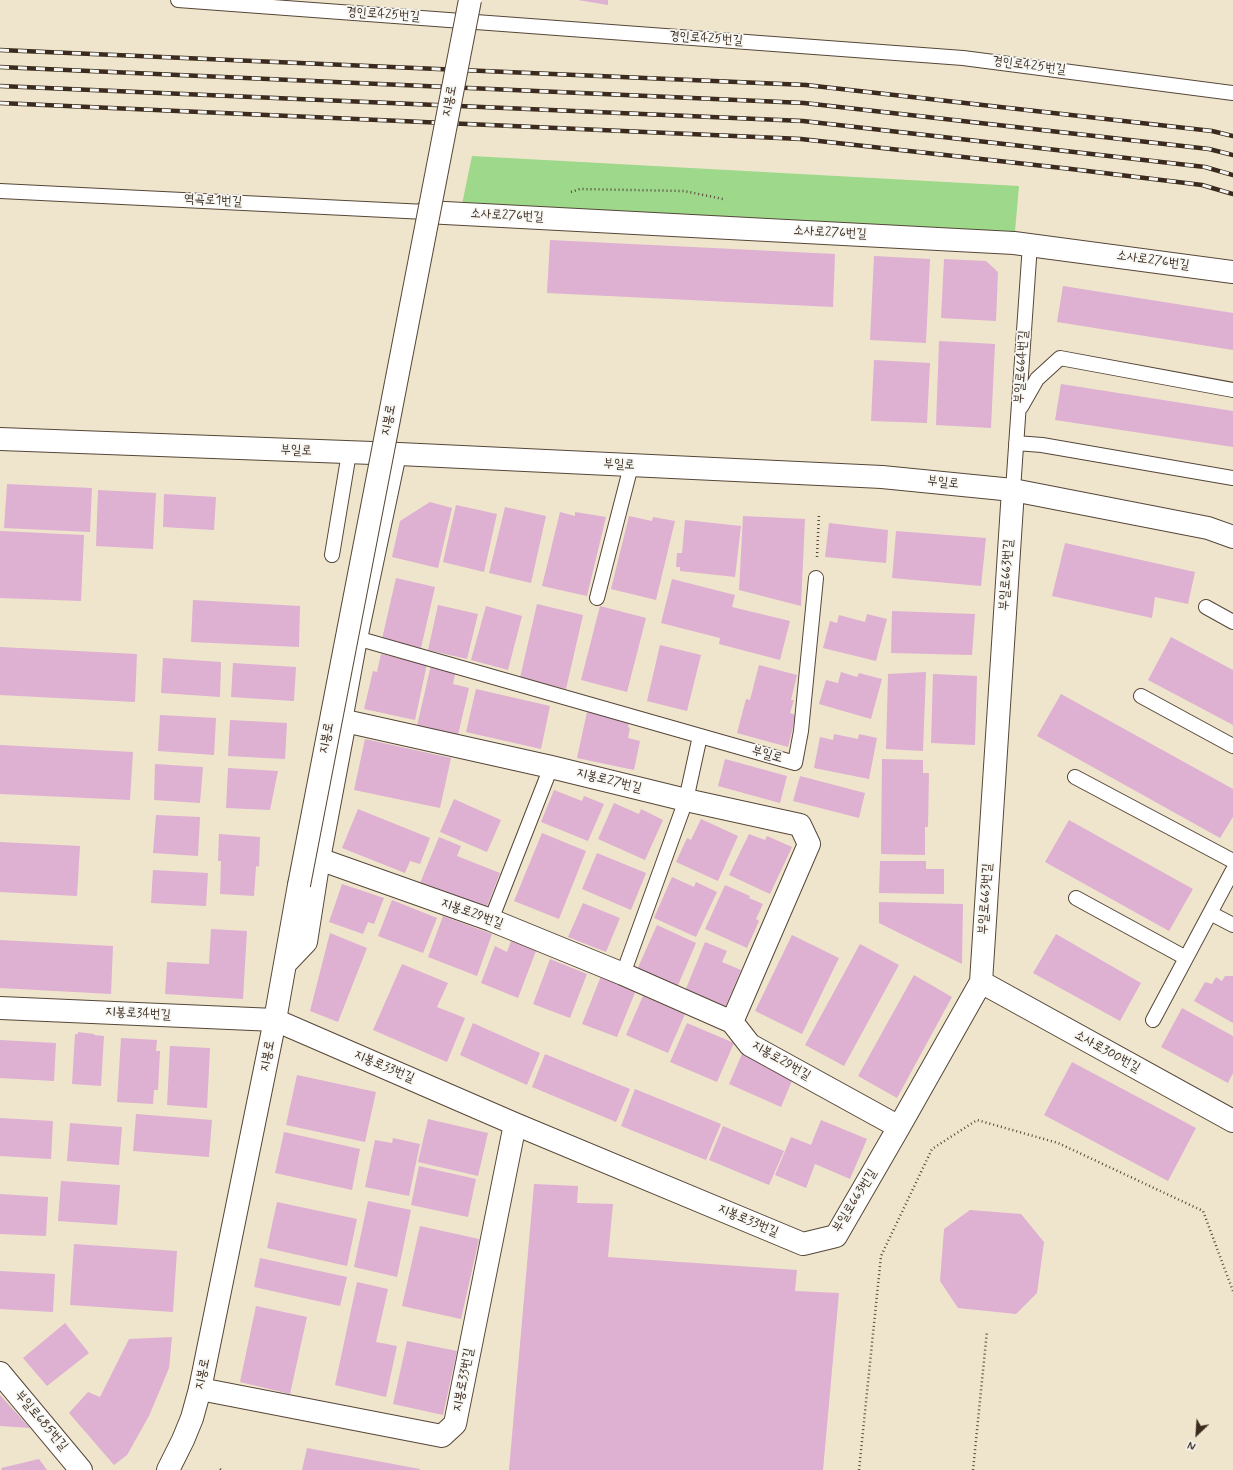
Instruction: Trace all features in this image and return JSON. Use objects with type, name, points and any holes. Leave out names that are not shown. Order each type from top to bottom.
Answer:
[{"type":"street","name":"지봉로","points":[[168,1470],[192,1418],[200,1390],[275,1020],[299,885],[470,0]]},
{"type":"street","name":"소사로276번길","points":[[426,212],[1030,244],[1233,272]]},
{"type":"street","name":"부일로","points":[[0,439],[399,454],[882,478],[1013,490],[1208,528],[1233,537]]},
{"type":"street","name":"부일로663번길","points":[[803,1244],[836,1236],[981,982],[1013,490]]},
{"type":"street","name":"지봉로27번길","points":[[345,721],[800,825],[809,844],[732,1022]]},
{"type":"street","points":[[286,963],[306,942],[319,859],[345,721]]},
{"type":"street","name":"지봉로29번길","points":[[319,859],[491,920],[623,974],[732,1022],[750,1045],[899,1127]]},
{"type":"street","name":"소사로300번길","points":[[981,982],[1232,1118]]},
{"type":"street","name":"지봉로34번길","points":[[0,1008],[275,1020]]},
{"type":"street","name":"지봉로33번길","points":[[275,1020],[515,1124],[803,1244]]},
{"type":"street","name":"지봉로33번길","points":[[200,1390],[442,1436],[455,1424],[515,1124]]},
{"type":"street","name":"부일로685번길","points":[[0,1373],[81,1470]]},
{"type":"lane","name":"경인로425번길","points":[[178,0],[963,58],[1233,93]]},
{"type":"lane","name":"역곡로1번길","points":[[0,191],[426,212]]},
{"type":"lane","name":"부일로664번길","points":[[1013,490],[1030,244]]},
{"type":"lane","points":[[1018,411],[1037,379],[1060,358],[1233,390]]},
{"type":"lane","points":[[1016,443],[1042,445],[1233,478]]},
{"type":"lane","points":[[332,556],[349,453]]},
{"type":"lane","points":[[345,721],[360,639],[399,454]]},
{"type":"lane","points":[[597,598],[631,466]]},
{"type":"lane","name":"부일로","points":[[360,639],[795,763],[801,731],[816,578]]},
{"type":"lane","points":[[1206,607],[1233,622]]},
{"type":"lane","points":[[1141,696],[1233,746]]},
{"type":"lane","points":[[623,974],[686,800],[700,736]]},
{"type":"lane","points":[[491,920],[551,767]]},
{"type":"lane","points":[[1075,777],[1233,861]]},
{"type":"lane","points":[[1153,1020],[1233,870]]},
{"type":"lane","points":[[1076,898],[1186,958]]},
{"type":"lane","points":[[1210,913],[1233,925]]},
{"type":"path","points":[[816,578],[819,513]]},
{"type":"path","points":[[859,1470],[881,1256],[932,1149],[977,1120],[1058,1143],[1203,1211],[1233,1291]]},
{"type":"path","points":[[973,1470],[987,1331]]},
{"type":"green space","points":[[472,156],[1019,186],[1014,243],[460,214]]},
{"type":"building","points":[[578,0],[608,0],[608,5]]},
{"type":"building","points":[[550,240],[835,254],[833,307],[547,293]]},
{"type":"building","points":[[874,256],[930,259],[926,343],[870,340]]},
{"type":"building","points":[[944,259],[986,261],[998,272],[996,321],[941,318]]},
{"type":"building","points":[[1063,286],[1233,313],[1233,350],[1057,322]]},
{"type":"building","points":[[939,341],[995,344],[991,428],[936,425]]},
{"type":"building","points":[[874,360],[930,363],[927,423],[871,421]]},
{"type":"building","points":[[1061,384],[1233,411],[1233,447],[1055,420]]},
{"type":"building","points":[[7,484],[92,488],[90,532],[4,528]]},
{"type":"building","points":[[98,490],[156,493],[153,549],[96,546]]},
{"type":"building","points":[[164,494],[216,497],[214,530],[163,527]]},
{"type":"building","points":[[430,502],[452,508],[438,568],[392,557],[400,521]]},
{"type":"building","points":[[456,505],[497,514],[484,572],[443,562]]},
{"type":"building","points":[[505,507],[546,516],[531,583],[489,573]]},
{"type":"building","points":[[560,512],[575,516],[575,512],[606,517],[587,596],[542,586]]},
{"type":"building","points":[[629,516],[652,521],[653,517],[675,521],[656,600],[611,589]]},
{"type":"building","points":[[743,516],[805,519],[801,606],[739,590]]},
{"type":"building","points":[[685,520],[741,526],[735,577],[680,571],[680,567],[676,567],[677,553],[682,553]]},
{"type":"building","points":[[829,523],[888,530],[886,563],[825,557]]},
{"type":"building","points":[[0,531],[84,535],[81,601],[0,598]]},
{"type":"building","points":[[896,531],[986,538],[981,586],[892,578]]},
{"type":"building","points":[[1065,543],[1195,572],[1188,604],[1155,597],[1152,618],[1052,596]]},
{"type":"building","points":[[396,578],[435,587],[421,648],[382,639]]},
{"type":"building","points":[[672,579],[735,595],[732,607],[790,621],[780,660],[719,644],[720,638],[661,623]]},
{"type":"building","points":[[193,600],[300,606],[299,647],[191,642]]},
{"type":"building","points":[[537,604],[583,615],[566,689],[520,678]]},
{"type":"building","points":[[438,605],[478,614],[467,659],[428,650]]},
{"type":"building","points":[[486,606],[522,616],[508,670],[471,660]]},
{"type":"building","points":[[600,606],[646,618],[627,692],[581,680]]},
{"type":"building","points":[[892,611],[975,614],[972,655],[891,653]]},
{"type":"building","points":[[867,614],[887,619],[876,661],[823,648],[830,621],[837,623],[839,615],[865,622]]},
{"type":"building","points":[[1171,637],[1233,670],[1233,725],[1148,680]]},
{"type":"building","points":[[660,645],[701,655],[687,711],[647,701]]},
{"type":"building","points":[[0,647],[137,654],[135,702],[0,695]]},
{"type":"building","points":[[381,654],[427,664],[415,720],[364,709],[373,671],[377,672]]},
{"type":"building","points":[[163,658],[221,662],[220,697],[161,693]]},
{"type":"building","points":[[233,663],[296,667],[294,701],[231,697]]},
{"type":"building","points":[[431,665],[456,670],[453,684],[469,688],[458,735],[417,726]]},
{"type":"building","points":[[759,665],[797,675],[791,700],[794,700],[790,713],[796,715],[788,747],[737,733],[746,699],[750,700]]},
{"type":"building","points":[[841,672],[857,677],[859,673],[882,679],[871,719],[819,704],[826,680],[838,683]]},
{"type":"building","points":[[926,672],[923,751],[886,749],[888,674]]},
{"type":"building","points":[[933,674],[977,676],[975,745],[931,743]]},
{"type":"building","points":[[476,689],[550,706],[541,749],[466,732]]},
{"type":"building","points":[[1061,694],[1233,789],[1233,817],[1220,838],[1037,736]]},
{"type":"building","points":[[587,712],[629,722],[628,727],[630,728],[628,738],[640,741],[634,770],[577,758]]},
{"type":"building","points":[[160,715],[216,718],[214,755],[158,751]]},
{"type":"building","points":[[230,720],[287,723],[285,759],[228,756]]},
{"type":"building","points":[[834,734],[858,739],[859,734],[877,738],[869,779],[814,768],[820,737],[833,740]]},
{"type":"building","points":[[365,739],[451,758],[440,808],[354,790]]},
{"type":"building","points":[[0,745],[133,752],[130,800],[0,794]]},
{"type":"building","points":[[725,759],[787,776],[780,803],[718,786]]},
{"type":"building","points":[[882,759],[923,760],[923,773],[929,773],[928,827],[925,827],[925,855],[881,854]]},
{"type":"building","points":[[155,764],[203,767],[200,803],[154,800]]},
{"type":"building","points":[[228,768],[278,771],[270,810],[226,808]]},
{"type":"building","points":[[800,776],[865,793],[859,818],[793,801]]},
{"type":"building","points":[[554,790],[582,801],[584,796],[604,804],[588,841],[541,822]]},
{"type":"building","points":[[454,799],[501,820],[487,852],[440,832]]},
{"type":"building","points":[[614,803],[639,814],[641,809],[663,820],[645,860],[598,839]]},
{"type":"building","points":[[358,809],[430,838],[420,864],[410,861],[405,873],[342,848]]},
{"type":"building","points":[[156,815],[200,817],[198,856],[153,853]]},
{"type":"building","points":[[701,819],[738,836],[718,881],[676,862],[687,838],[691,840]]},
{"type":"building","points":[[1069,820],[1193,889],[1169,931],[1045,862]]},
{"type":"building","points":[[542,833],[586,851],[559,919],[514,901]]},
{"type":"building","points":[[219,834],[260,837],[259,867],[256,866],[254,896],[220,894],[221,861],[218,861]]},
{"type":"building","points":[[749,834],[765,840],[767,836],[792,847],[770,894],[729,875]]},
{"type":"building","points":[[439,837],[461,846],[457,856],[500,873],[486,909],[420,883]]},
{"type":"building","points":[[0,842],[80,846],[77,896],[0,892]]},
{"type":"building","points":[[597,853],[646,873],[631,910],[582,889]]},
{"type":"building","points":[[880,861],[926,861],[926,869],[944,869],[944,894],[879,893]]},
{"type":"building","points":[[153,870],[208,873],[206,906],[151,903]]},
{"type":"building","points":[[672,877],[694,887],[696,882],[717,892],[696,937],[654,918]]},
{"type":"building","points":[[342,884],[384,898],[374,924],[368,922],[363,934],[329,922]]},
{"type":"building","points":[[725,885],[750,896],[749,898],[763,904],[756,919],[759,921],[747,948],[705,929]]},
{"type":"building","points":[[392,900],[437,918],[423,953],[378,936]]},
{"type":"building","points":[[879,902],[963,904],[962,964],[879,923]]},
{"type":"building","points":[[583,903],[620,918],[606,952],[568,937]]},
{"type":"building","points":[[443,916],[492,934],[477,976],[428,957]]},
{"type":"building","points":[[657,925],[696,943],[676,990],[636,972]]},
{"type":"building","points":[[211,929],[247,931],[243,999],[165,994],[167,962],[209,964]]},
{"type":"building","points":[[330,933],[367,948],[338,1022],[310,1011]]},
{"type":"building","points":[[1056,934],[1141,983],[1120,1021],[1033,973]]},
{"type":"building","points":[[792,935],[839,958],[802,1034],[755,1011]]},
{"type":"building","points":[[0,940],[113,946],[111,994],[0,988]]},
{"type":"building","points":[[511,941],[536,951],[518,998],[481,983],[495,946],[507,952]]},
{"type":"building","points":[[705,942],[727,951],[722,962],[741,970],[723,1012],[683,996]]},
{"type":"building","points":[[860,944],[899,965],[844,1066],[805,1045]]},
{"type":"building","points":[[550,959],[587,974],[570,1018],[533,1004]]},
{"type":"building","points":[[402,964],[448,983],[437,1007],[465,1018],[447,1062],[373,1030]]},
{"type":"building","points":[[914,975],[952,997],[897,1098],[858,1076]]},
{"type":"building","points":[[601,976],[636,990],[617,1037],[582,1024]]},
{"type":"building","points":[[1225,976],[1233,976],[1233,1023],[1194,1001],[1205,982],[1212,984],[1216,977],[1222,981]]},
{"type":"building","points":[[643,996],[685,1014],[668,1053],[626,1035]]},
{"type":"building","points":[[1182,1008],[1233,1036],[1233,1073],[1228,1083],[1161,1047]]},
{"type":"building","points":[[473,1023],[540,1053],[527,1085],[460,1055]]},
{"type":"building","points":[[687,1023],[734,1043],[717,1082],[670,1062]]},
{"type":"building","points":[[78,1032],[104,1036],[101,1086],[72,1084],[75,1034],[78,1034]]},
{"type":"building","points":[[121,1038],[157,1040],[156,1051],[160,1051],[158,1090],[154,1090],[153,1104],[117,1102]]},
{"type":"building","points":[[0,1040],[56,1043],[54,1081],[0,1078]]},
{"type":"building","points":[[170,1046],[210,1048],[207,1108],[167,1105]]},
{"type":"building","points":[[545,1054],[630,1089],[616,1122],[532,1087]]},
{"type":"building","points":[[742,1054],[794,1076],[781,1107],[729,1084]]},
{"type":"building","points":[[1072,1062],[1196,1128],[1168,1181],[1044,1115]]},
{"type":"building","points":[[297,1075],[376,1092],[365,1142],[286,1125]]},
{"type":"building","points":[[635,1089],[721,1124],[706,1160],[621,1126]]},
{"type":"building","points":[[136,1114],[212,1120],[209,1157],[133,1151]]},
{"type":"building","points":[[0,1118],[53,1121],[51,1159],[0,1156]]},
{"type":"building","points":[[428,1119],[488,1133],[478,1176],[418,1162]]},
{"type":"building","points":[[821,1120],[867,1139],[850,1179],[815,1164],[806,1188],[775,1175],[791,1137],[811,1145]]},
{"type":"building","points":[[70,1123],[122,1127],[119,1165],[67,1161]]},
{"type":"building","points":[[723,1126],[784,1151],[769,1185],[709,1160]]},
{"type":"building","points":[[284,1132],[360,1149],[352,1190],[275,1173]]},
{"type":"building","points":[[393,1138],[420,1144],[409,1196],[365,1187],[375,1140],[392,1143]]},
{"type":"building","points":[[419,1166],[476,1179],[468,1217],[411,1205]]},
{"type":"building","points":[[61,1181],[120,1185],[117,1225],[58,1221]]},
{"type":"building","points":[[534,1184],[578,1186],[577,1203],[613,1204],[608,1257],[797,1270],[795,1291],[839,1293],[823,1470],[509,1470]]},
{"type":"building","points":[[0,1194],[48,1197],[46,1236],[0,1234]]},
{"type":"building","points":[[368,1201],[411,1210],[397,1277],[354,1267]]},
{"type":"building","points":[[277,1202],[357,1219],[347,1266],[267,1248]]},
{"type":"building","points":[[970,1210],[1021,1214],[1044,1242],[1037,1293],[1016,1314],[958,1308],[940,1281],[944,1229]]},
{"type":"building","points":[[420,1226],[479,1239],[461,1319],[402,1306]]},
{"type":"building","points":[[74,1244],[177,1251],[173,1312],[70,1305]]},
{"type":"building","points":[[260,1258],[347,1277],[340,1306],[254,1287]]},
{"type":"building","points":[[0,1271],[55,1274],[53,1312],[0,1309]]},
{"type":"building","points":[[357,1282],[388,1289],[376,1342],[397,1346],[386,1397],[335,1385]]},
{"type":"building","points":[[256,1306],[307,1317],[290,1394],[240,1382]]},
{"type":"building","points":[[65,1323],[89,1353],[47,1386],[23,1358]]},
{"type":"building","points":[[172,1337],[169,1368],[149,1416],[127,1455],[114,1465],[69,1413],[88,1392],[100,1397],[129,1339]]},
{"type":"building","points":[[407,1341],[457,1351],[443,1415],[393,1404]]},
{"type":"building","points":[[0,1395],[30,1428],[0,1426]]},
{"type":"building","points":[[307,1448],[420,1469],[420,1470],[302,1470]]},
{"type":"building","points":[[39,1459],[47,1470],[2,1470],[1,1468]]},
{"type":"railway","points":[[0,50],[806,85],[1212,131],[1233,136]]},
{"type":"railway","points":[[0,67],[804,103],[1209,149],[1233,155]]},
{"type":"railway","points":[[0,86],[803,121],[1205,167],[1233,175]]},
{"type":"railway","points":[[0,103],[801,139],[1202,185],[1233,194]]}]
